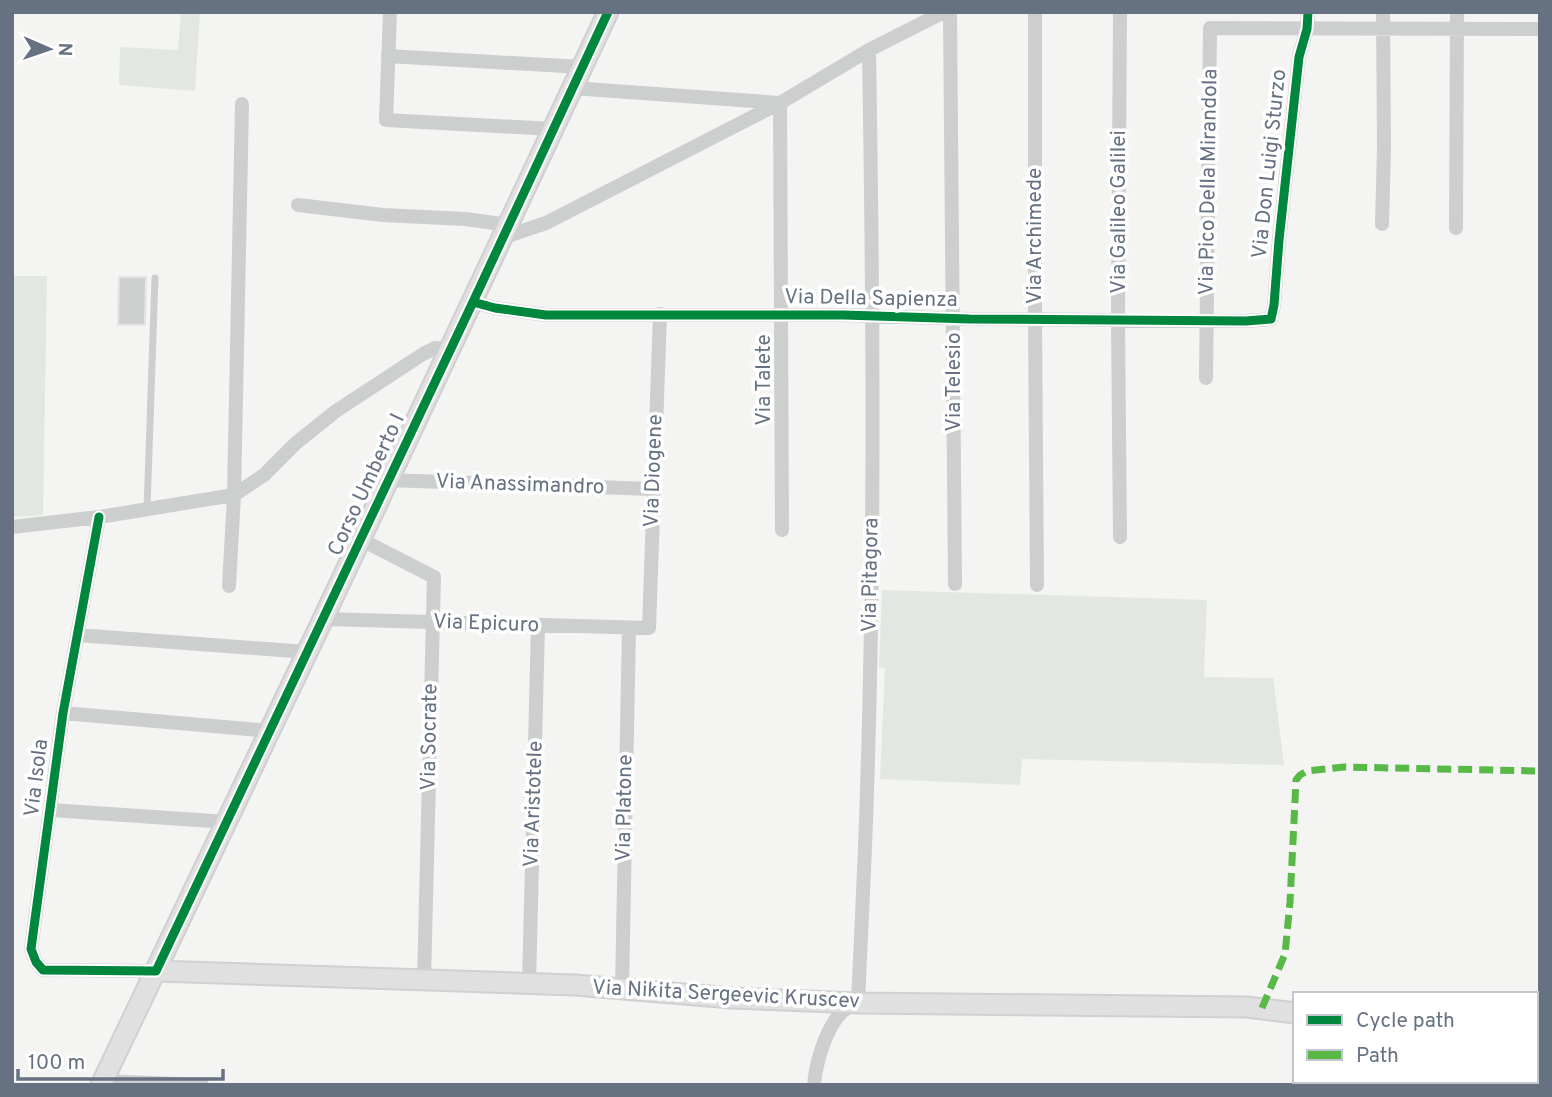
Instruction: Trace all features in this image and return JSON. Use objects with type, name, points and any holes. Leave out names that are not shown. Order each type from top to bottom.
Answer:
[{"type":"main road","name":"Corso Umberto I","points":[[102,1083],[608,12]]},
{"type":"main road","name":"Via Nikita Sergeevic Kruscev","points":[[156,971],[529,984],[732,998],[858,1003],[1247,1007],[1293,1013]]},
{"type":"street","points":[[390,12],[386,120],[554,129]]},
{"type":"street","points":[[298,205],[383,215],[465,219],[506,231],[546,223],[780,103],[870,50],[944,12]]},
{"type":"street","name":"Via Telesio","points":[[950,12],[955,584]]},
{"type":"street","name":"Via Archimede","points":[[1035,12],[1037,585]]},
{"type":"street","name":"Via Galileo Galilei","points":[[1120,12],[1120,537]]},
{"type":"street","name":"Via Don Luigi Sturzo","points":[[1270,319],[1274,305],[1299,57],[1307,29],[1308,12]]},
{"type":"street","points":[[1382,224],[1383,12]]},
{"type":"street","points":[[1456,228],[1457,12]]},
{"type":"street","name":"Via Pico Della Mirandola","points":[[1206,378],[1210,28],[1307,29]]},
{"type":"street","points":[[1307,29],[1540,29]]},
{"type":"street","name":"Via Pitagora","points":[[858,1003],[867,792],[873,316],[870,50]]},
{"type":"street","points":[[388,56],[582,67]]},
{"type":"street","points":[[572,88],[780,103]]},
{"type":"street","name":"Via Talete","points":[[780,103],[782,530]]},
{"type":"street","points":[[229,586],[242,104]]},
{"type":"street","name":"Via Della Sapienza","points":[[473,302],[495,308],[546,314],[953,319],[1270,319]]},
{"type":"street","name":"Via Diogene","points":[[649,628],[660,314]]},
{"type":"street","points":[[12,527],[99,517],[233,495],[264,475],[296,443],[336,411],[423,354],[435,348],[450,349]]},
{"type":"street","name":"Via Anassimandro","points":[[387,481],[653,489]]},
{"type":"street","name":"Via Isola","points":[[99,517],[63,712],[32,949],[36,962],[43,970],[156,971]]},
{"type":"street","name":"Via Socrate","points":[[360,539],[434,577],[424,980]]},
{"type":"street","name":"Via Epicuro","points":[[323,619],[649,628]]},
{"type":"street","name":"Via Aristotele","points":[[529,984],[538,625]]},
{"type":"street","name":"Via Platone","points":[[622,989],[629,628]]},
{"type":"street","points":[[77,635],[307,652]]},
{"type":"street","points":[[63,712],[270,731]]},
{"type":"street","points":[[51,810],[227,822]]},
{"type":"street","points":[[814,1085],[815,1072],[828,1032],[843,1010],[858,1003]]},
{"type":"street","points":[[102,1083],[202,1085]]},
{"type":"lane","points":[[147,509],[155,278]]},
{"type":"shaded area","points":[[181,12],[200,12],[195,91],[119,85],[120,47],[178,50]]},
{"type":"shaded area","points":[[12,276],[47,276],[43,515],[12,517]]},
{"type":"shaded area","points":[[882,590],[1207,600],[1204,677],[1273,678],[1284,765],[1022,759],[1020,785],[880,779],[885,668],[879,667]]},
{"type":"building","points":[[119,277],[146,277],[145,325],[118,325]]},
{"type":"marked path","points":[[1262,1008],[1285,954],[1296,780],[1300,775],[1307,771],[1344,767],[1540,771]]},
{"type":"cycle path","points":[[99,517],[63,713],[31,949],[36,962],[43,970],[156,971],[608,12]]},
{"type":"cycle path","points":[[473,302],[546,315],[844,315],[969,319],[1246,321],[1271,319],[1299,57],[1307,29],[1308,12]]}]
